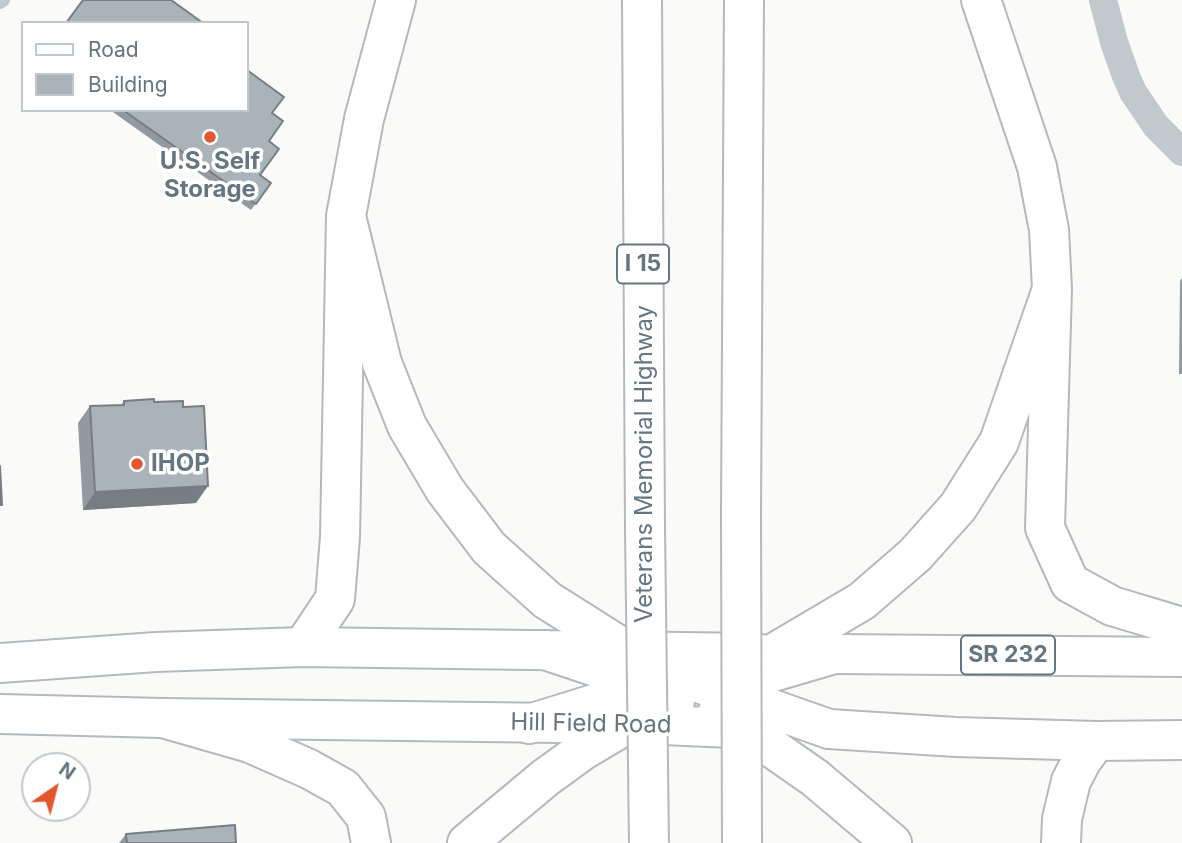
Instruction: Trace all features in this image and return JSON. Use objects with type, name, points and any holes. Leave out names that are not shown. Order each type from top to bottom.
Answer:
[{"type":"main road","points":[[303,647],[335,599],[340,537],[346,216],[364,118],[396,0]]},
{"type":"main road","name":"Veterans Memorial Highway","points":[[642,0],[649,843]]},
{"type":"main road","points":[[742,843],[744,0]]},
{"type":"main road","points":[[981,0],[1037,167],[1049,230],[1052,289],[1045,528],[1070,583],[1112,606],[1182,627]]},
{"type":"main road","points":[[346,216],[382,363],[409,429],[445,490],[489,548],[547,600],[684,687],[815,778],[892,843]]},
{"type":"main road","points":[[467,843],[500,813],[582,751],[684,687],[775,653],[862,601],[915,555],[958,507],[999,442],[1052,289]]},
{"type":"main road","name":"SR 232","points":[[0,663],[156,652],[303,647],[1182,657]]},
{"type":"main road","points":[[545,650],[829,729]]},
{"type":"main road","points":[[529,724],[834,654]]},
{"type":"main road","name":"Hill Field Road","points":[[0,714],[529,724],[629,723],[745,729],[829,729],[956,737],[1096,741],[1182,740]]},
{"type":"main road","points":[[163,718],[250,743],[309,769],[343,788],[366,817],[371,843]]},
{"type":"main road","points":[[1061,843],[1062,819],[1071,781],[1096,741]]},
{"type":"street","points":[[1103,0],[1114,42],[1133,92],[1156,126],[1182,152]]},
{"type":"building","points":[[83,0],[171,0],[200,21],[67,21]]},
{"type":"building","name":"U.S. Self Storage","points":[[248,71],[284,97],[272,113],[283,121],[269,141],[279,149],[260,175],[271,183],[256,204],[126,112],[248,112]]},
{"type":"building","name":"IHOP","points":[[154,399],[154,402],[183,401],[183,407],[204,406],[208,486],[95,492],[90,406],[124,405],[124,401]]},
{"type":"building","points":[[0,466],[2,505],[0,505]]},
{"type":"building","points":[[235,825],[236,843],[127,843],[126,834]]},
{"type":"place","name":"U.S. Self Storage","points":[[210,137]]},
{"type":"place","name":"IHOP","points":[[137,464]]}]
